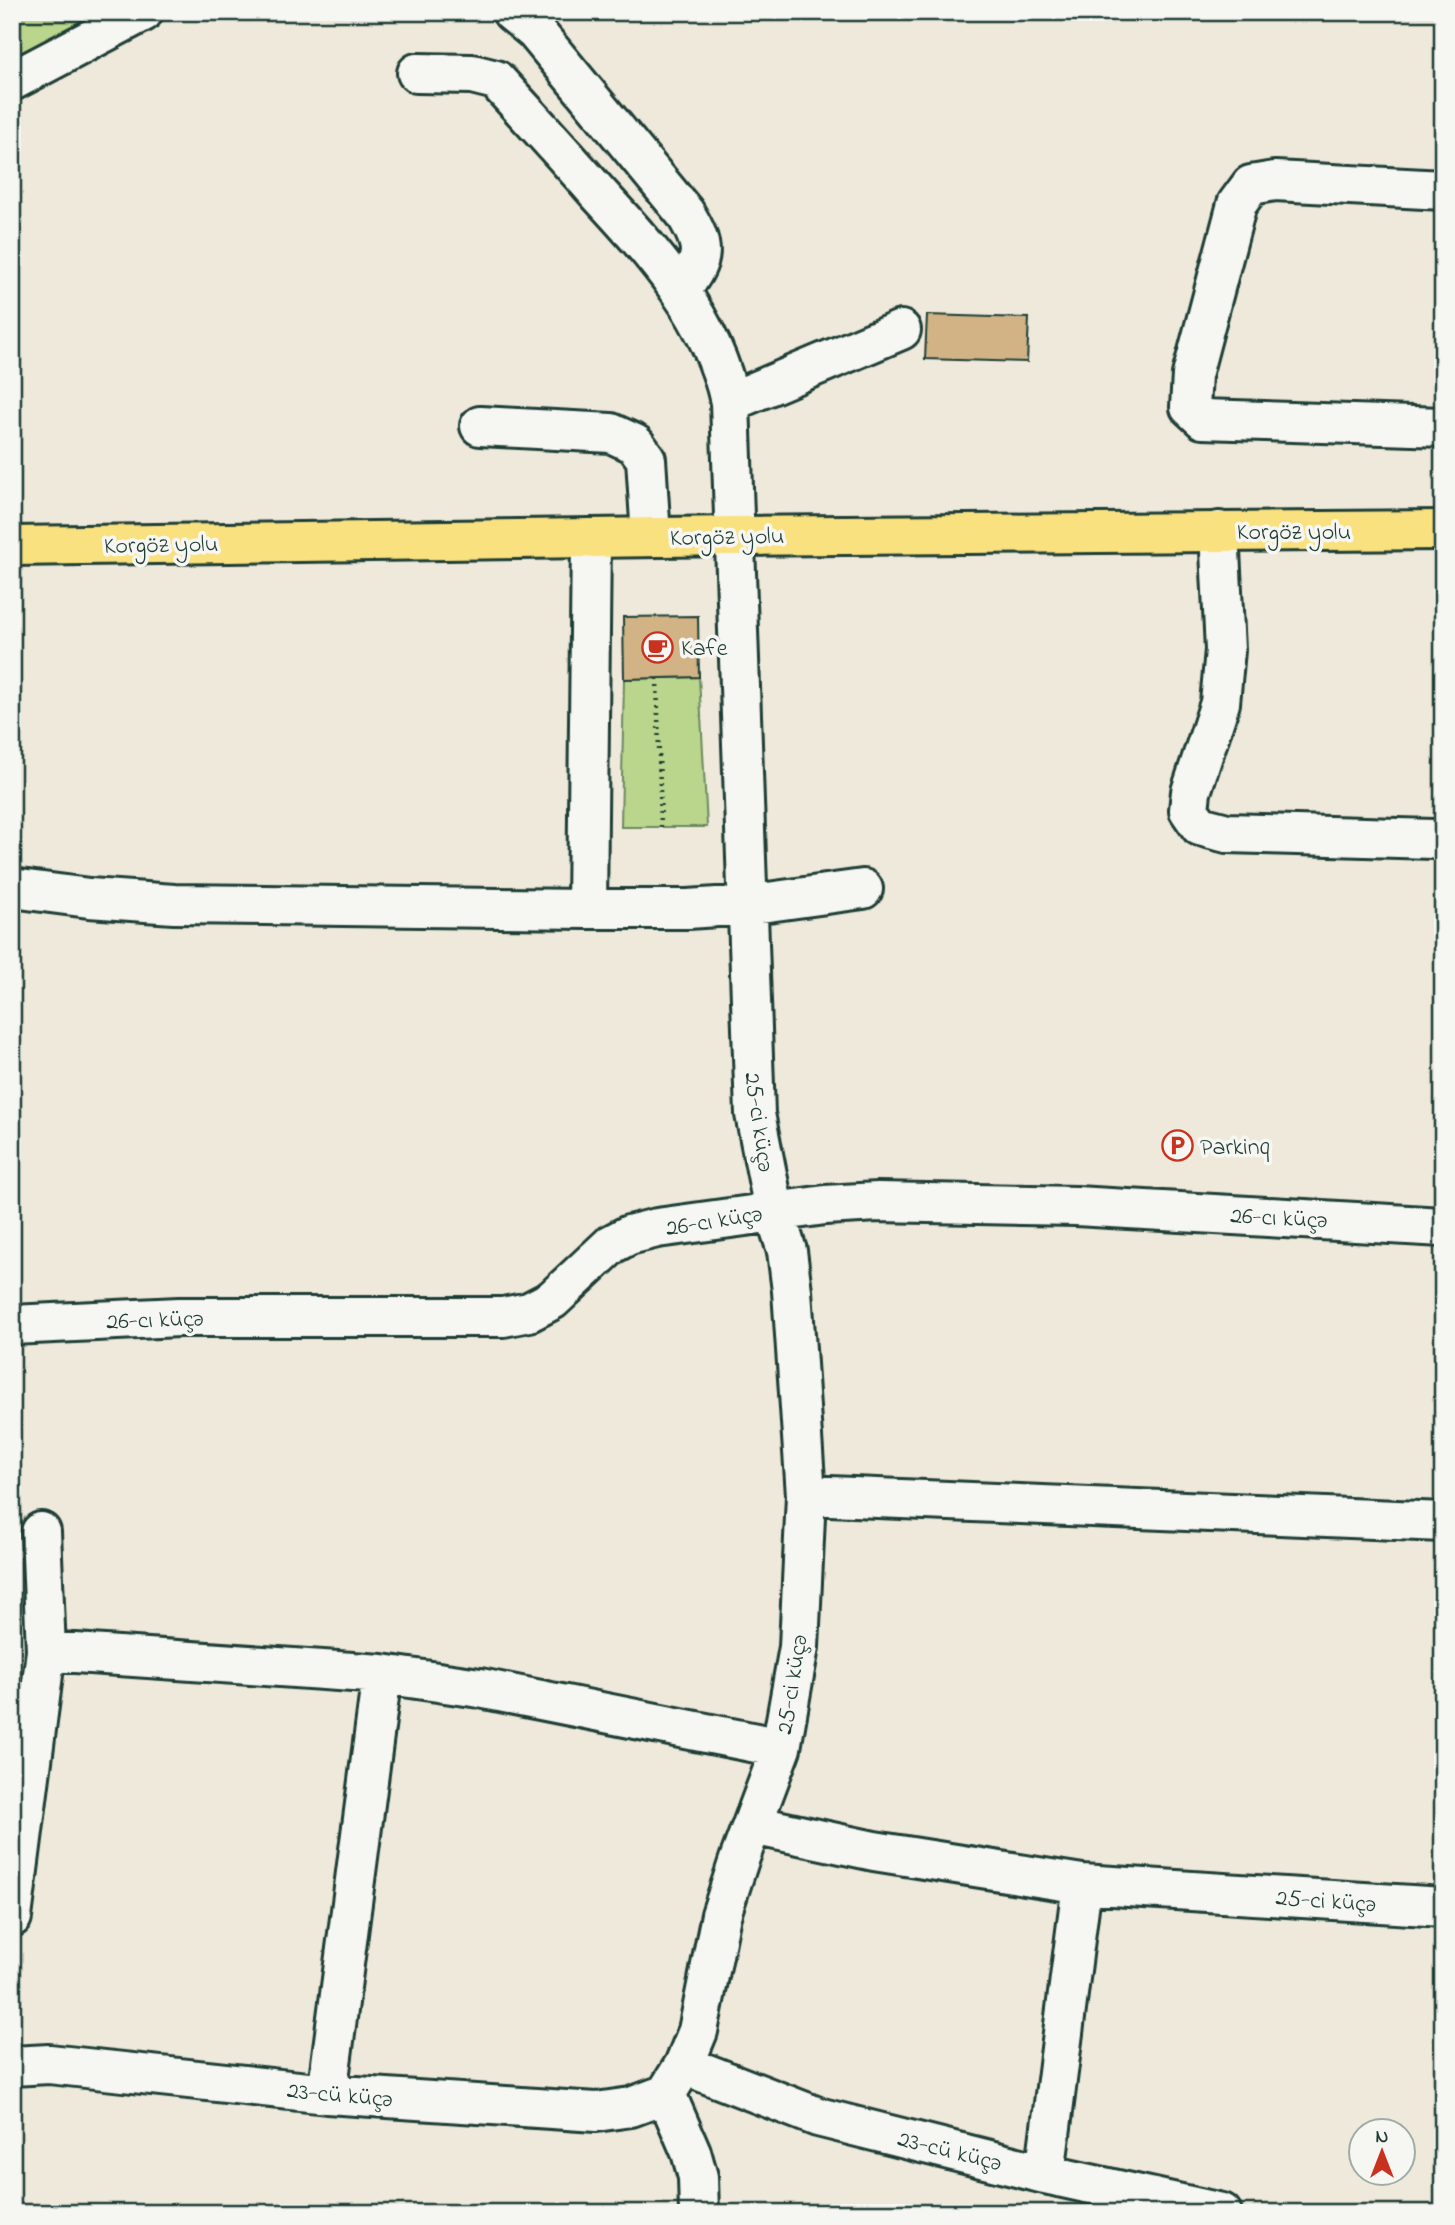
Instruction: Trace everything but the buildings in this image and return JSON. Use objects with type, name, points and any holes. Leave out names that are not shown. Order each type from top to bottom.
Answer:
[{"type":"main road","name":"Korgöz yolu","points":[[12,546],[1443,530]]},
{"type":"street","points":[[12,81],[79,28],[143,12]]},
{"type":"street","points":[[512,12],[536,32],[685,213],[698,234],[702,251],[695,270],[681,290]]},
{"type":"street","name":"25-ci küçə","points":[[417,73],[472,74],[496,80],[637,235],[681,290],[716,353],[730,402],[755,1114],[774,1210],[787,1251],[806,1495],[799,1647],[781,1748],[721,1915],[698,2031],[675,2080]]},
{"type":"street","points":[[1443,190],[1275,181],[1251,185],[1237,204],[1192,376],[1190,407],[1203,419],[1443,426]]},
{"type":"street","points":[[730,402],[901,330]]},
{"type":"street","points":[[480,426],[611,433],[635,444],[646,459],[651,537]]},
{"type":"street","points":[[1219,531],[1224,650],[1220,703],[1191,792],[1189,810],[1200,826],[1227,833],[1433,839]]},
{"type":"street","points":[[587,909],[591,538]]},
{"type":"street","points":[[12,888],[89,898],[174,904],[587,909],[688,909],[746,905],[863,889]]},
{"type":"street","name":"26-cı küçə","points":[[12,1325],[179,1317],[503,1317],[529,1312],[552,1300],[612,1244],[629,1235],[657,1228],[774,1210],[878,1202],[1124,1208],[1443,1227]]},
{"type":"street","points":[[806,1495],[1443,1522]]},
{"type":"street","points":[[12,1917],[46,1651],[41,1532]]},
{"type":"street","points":[[46,1651],[382,1674],[480,1688],[781,1748]]},
{"type":"street","points":[[327,2094],[382,1674]]},
{"type":"street","name":"25-ci küçə","points":[[753,1825],[874,1852],[1082,1884],[1443,1907]]},
{"type":"street","points":[[1045,2174],[1082,1884]]},
{"type":"street","name":"23-cü küçə","points":[[12,2066],[49,2064],[327,2094],[596,2112],[631,2107],[675,2080],[1045,2174],[1222,2213]]},
{"type":"street","points":[[675,2080],[698,2177],[699,2213]]},
{"type":"path","points":[[657,678],[661,827]]},
{"type":"green space","points":[[12,12],[116,12],[12,63]]},
{"type":"green space","points":[[699,677],[707,827],[621,827],[624,679]]},
{"type":"place","name":"Kafe","points":[[658,647]]},
{"type":"place","name":"Parkinq","points":[[1177,1146]]}]
